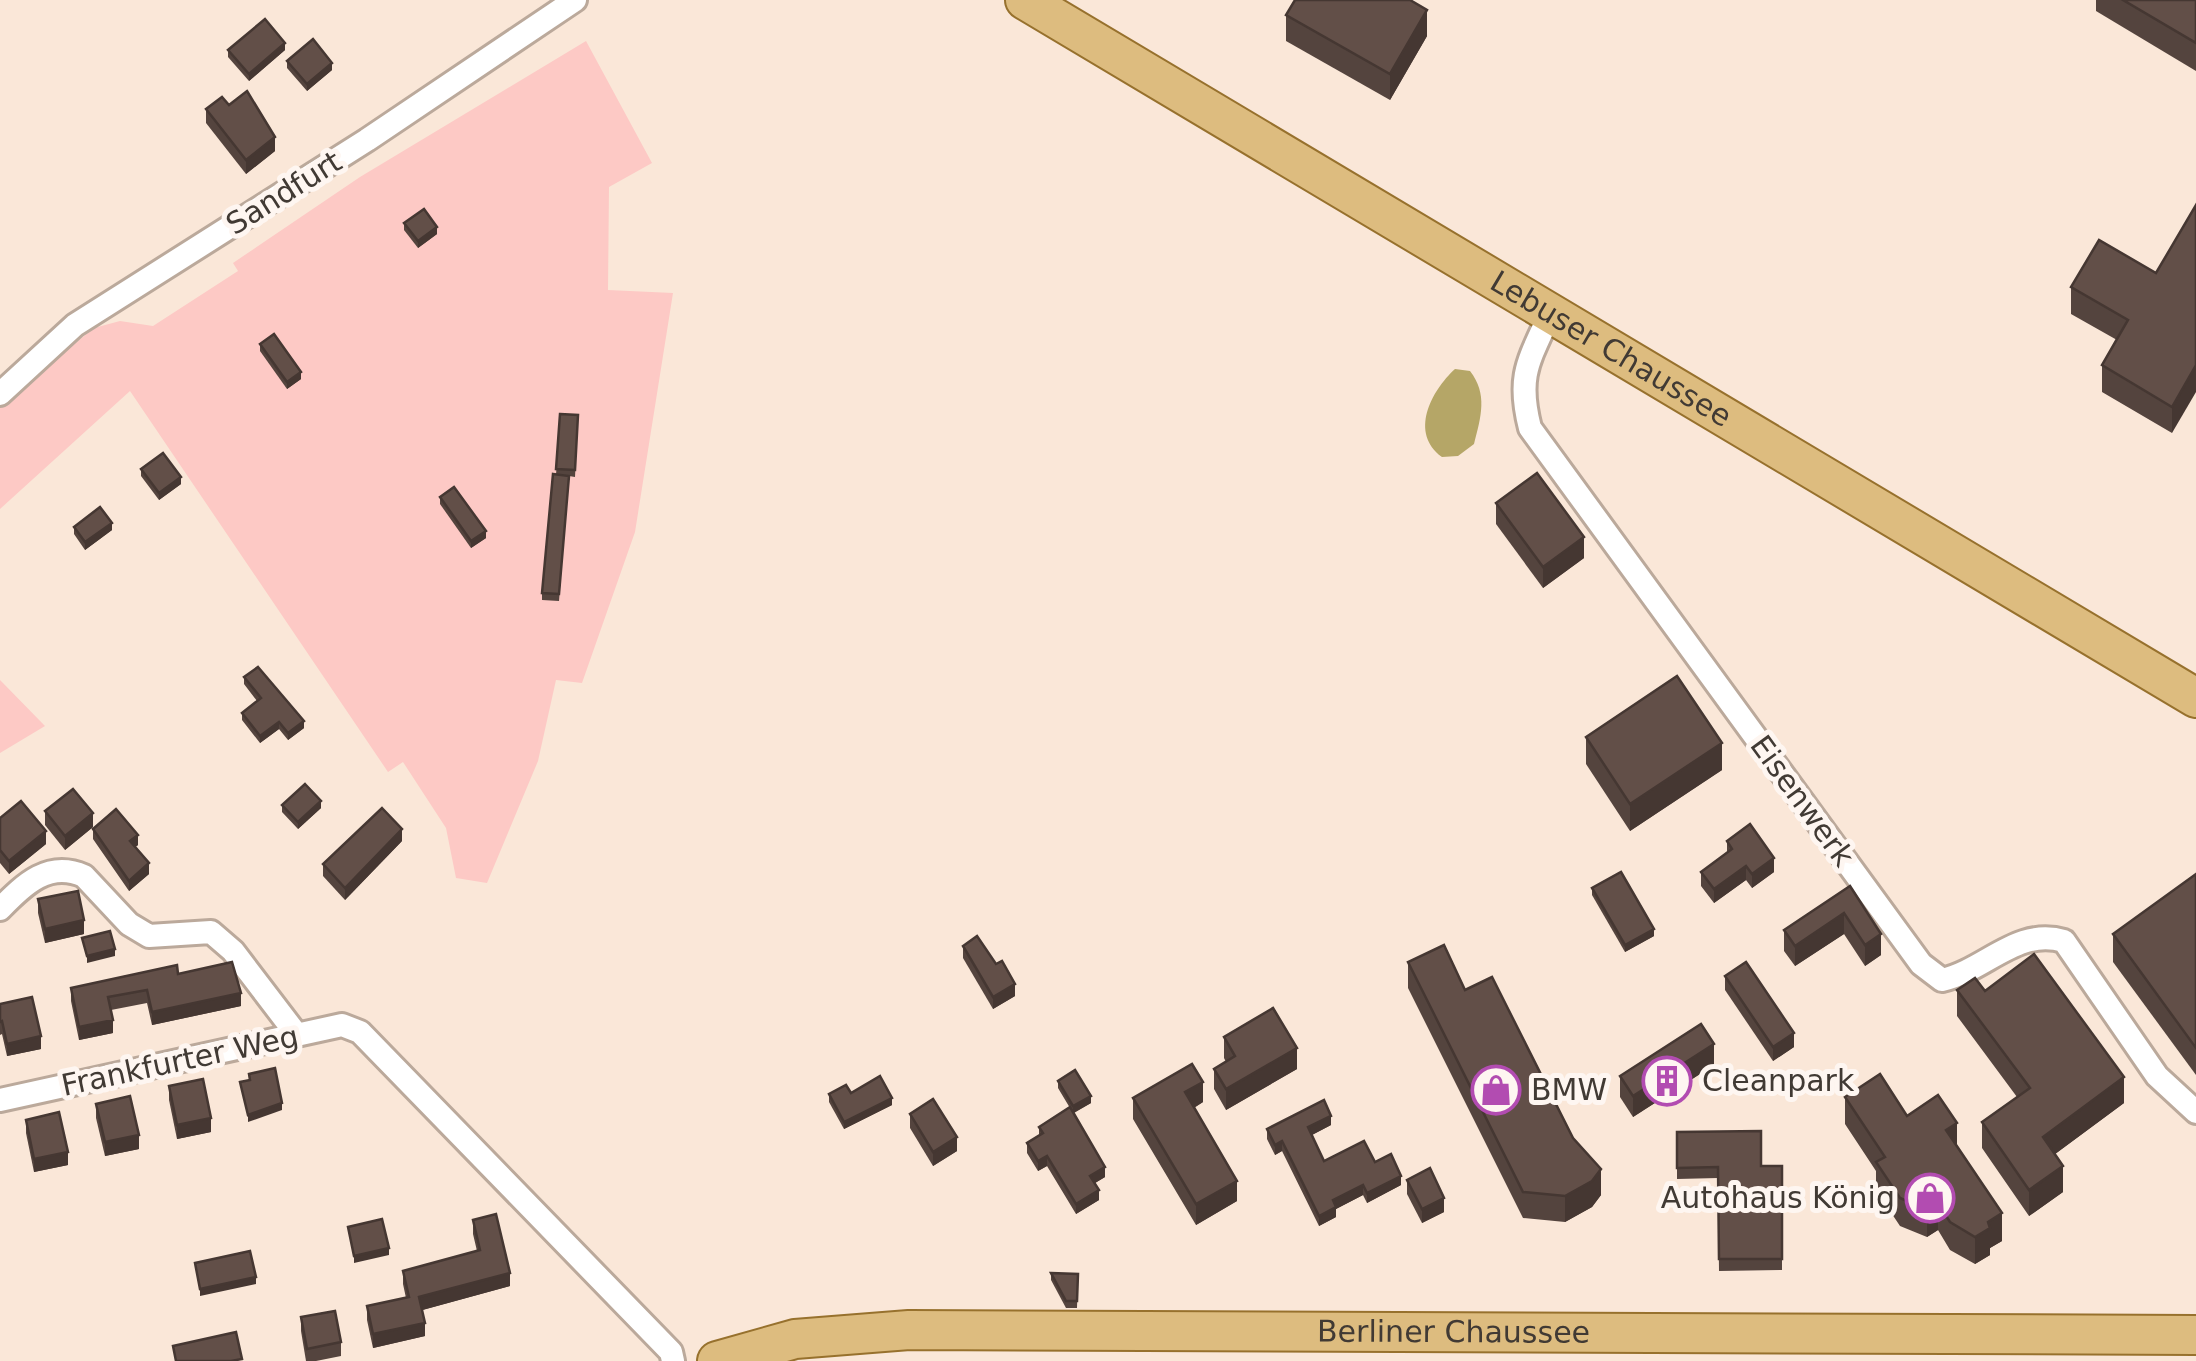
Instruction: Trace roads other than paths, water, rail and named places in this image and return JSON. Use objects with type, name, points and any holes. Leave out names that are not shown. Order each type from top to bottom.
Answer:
[{"type":"main road","name":"Lebuser Chaussee","points":[[1025,0],[1549,316],[2196,698]]},
{"type":"main road","name":"Berliner Chaussee","points":[[717,1361],[794,1339],[892,1331],[2196,1335]]},
{"type":"main road","name":"Berliner Chaussee","points":[[785,1361],[841,1353],[1115,1346],[2196,1354]]},
{"type":"street","name":"Sandfurt","points":[[0,394],[75,324],[367,140],[575,0]]},
{"type":"street","name":"Eisenwerk","points":[[1549,316],[1528,364],[1521,394],[1530,428],[1921,964],[1942,980],[1966,974],[2020,940],[2043,935],[2064,941],[2157,1076],[2196,1112]]},
{"type":"street","points":[[0,909],[28,881],[54,871],[75,872],[84,876],[128,924],[149,936],[211,932],[233,951],[297,1035]]},
{"type":"street","name":"Frankfurter Weg","points":[[0,1100],[342,1025],[360,1032],[672,1356]]},
{"type":"place","name":"Cleanpark","points":[[1667,1081]]},
{"type":"place","name":"BMW","points":[[1496,1090]]},
{"type":"place","name":"Autohaus König","points":[[1930,1198]]}]
